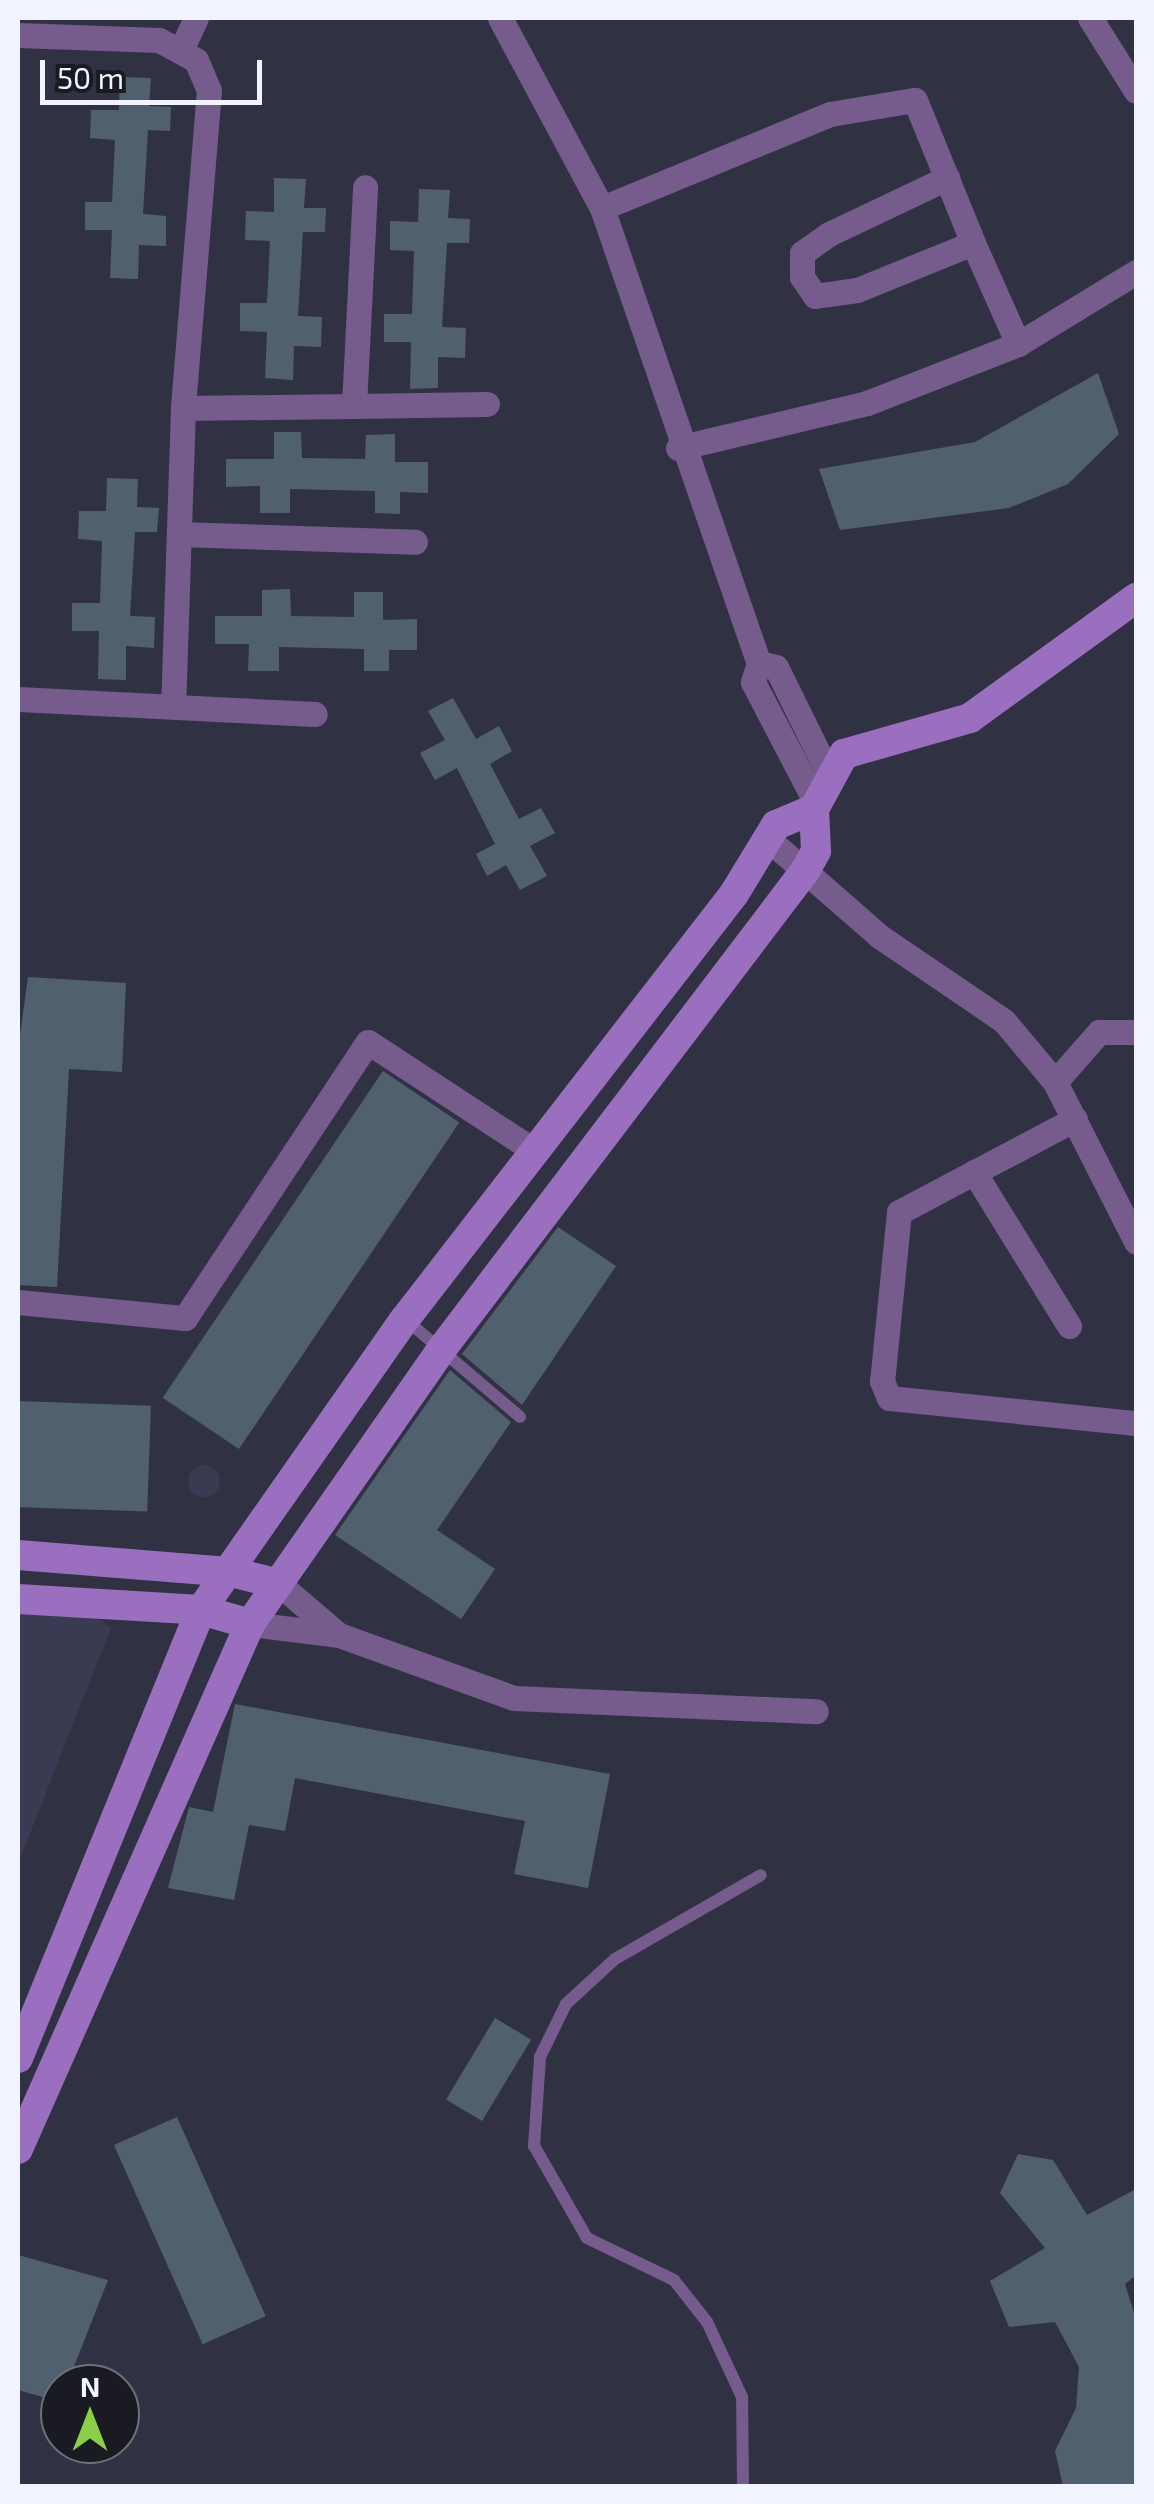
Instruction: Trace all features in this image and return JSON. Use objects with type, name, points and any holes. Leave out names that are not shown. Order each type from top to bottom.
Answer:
[{"type":"street","points":[[182,48],[196,18]]},
{"type":"street","points":[[500,18],[602,208],[678,448],[759,663],[753,682],[821,797]]},
{"type":"street","points":[[1090,18],[1136,91]]},
{"type":"street","points":[[18,35],[66,27],[182,48],[196,60],[211,108],[183,408],[174,706]]},
{"type":"street","points":[[602,208],[830,114],[915,100],[972,243],[1018,344]]},
{"type":"street","points":[[947,178],[829,234],[802,253],[802,277],[815,296],[857,290],[972,243]]},
{"type":"street","points":[[354,406],[365,187]]},
{"type":"street","points":[[678,448],[868,403],[1018,344],[1136,272]]},
{"type":"street","points":[[183,408],[487,404]]},
{"type":"street","points":[[179,534],[415,542]]},
{"type":"street","points":[[18,2149],[250,1624],[442,1350],[805,871],[816,851],[821,797],[844,754],[970,718],[1136,598]]},
{"type":"street","points":[[18,699],[315,714]]},
{"type":"street","points":[[18,2058],[200,1610],[231,1572],[406,1319],[536,1152],[768,839],[821,797]]},
{"type":"street","points":[[768,839],[879,936],[1004,1021],[1055,1082],[1136,1242]]},
{"type":"street","points":[[1055,1082],[1099,1032],[1136,1032]]},
{"type":"street","points":[[18,1302],[185,1318],[368,1042],[536,1152]]},
{"type":"street","points":[[1074,1119],[899,1212],[882,1380],[890,1398],[1136,1424]]},
{"type":"street","points":[[974,1172],[1070,1326]]},
{"type":"street","points":[[18,1556],[231,1572],[279,1584],[340,1635]]},
{"type":"street","points":[[83,1603],[90,1561]]},
{"type":"street","points":[[18,1599],[200,1610],[250,1624],[340,1635],[514,1698],[816,1711]]},
{"type":"lane","points":[[406,1319],[520,1418]]},
{"type":"lane","points":[[743,2486],[742,2396],[707,2322],[674,2280],[587,2238],[534,2146],[540,2057],[566,2004],[615,1959],[761,1875]]},
{"type":"shaded area","points":[[204,1465],[215,1470],[220,1481],[215,1492],[204,1497],[193,1492],[188,1481],[193,1470]]},
{"type":"shaded area","points":[[18,1595],[72,1596],[111,1628],[18,1864]]},
{"type":"building","points":[[120,77],[151,78],[149,106],[171,107],[170,131],[148,130],[143,214],[166,216],[166,246],[139,245],[138,279],[110,278],[112,230],[85,230],[85,202],[112,202],[115,140],[90,138],[91,110],[119,110]]},
{"type":"building","points":[[274,178],[306,179],[304,208],[326,208],[325,232],[303,232],[298,316],[322,317],[321,347],[294,346],[293,380],[265,378],[267,332],[240,331],[240,303],[267,303],[270,241],[245,240],[246,211],[274,212]]},
{"type":"building","points":[[419,189],[450,190],[448,218],[470,219],[469,243],[447,243],[442,327],[466,328],[465,358],[438,357],[438,388],[410,389],[411,342],[384,342],[384,314],[412,314],[414,251],[390,250],[390,221],[418,222]]},
{"type":"building","points":[[1098,373],[1119,434],[1068,484],[1009,508],[840,530],[819,469],[975,442]]},
{"type":"building","points":[[274,432],[301,432],[302,458],[365,459],[366,435],[395,434],[395,462],[428,462],[428,493],[400,492],[400,514],[375,513],[375,491],[290,489],[290,513],[260,513],[260,486],[226,487],[226,459],[274,459]]},
{"type":"building","points":[[107,478],[138,479],[137,507],[159,508],[157,532],[135,532],[130,616],[155,617],[154,648],[126,646],[126,680],[98,679],[99,631],[72,631],[72,603],[100,603],[102,541],[78,539],[79,511],[106,511]]},
{"type":"building","points":[[290,589],[291,616],[354,617],[354,592],[383,592],[383,620],[417,619],[417,650],[389,650],[389,671],[364,671],[364,649],[279,647],[279,671],[248,671],[249,644],[215,644],[215,616],[262,616],[262,590]]},
{"type":"building","points":[[453,698],[476,739],[499,726],[512,751],[490,764],[519,819],[541,808],[555,833],[530,846],[547,876],[520,890],[506,865],[487,876],[476,854],[495,844],[457,768],[435,780],[420,753],[445,740],[428,711]]},
{"type":"building","points":[[28,977],[126,983],[122,1072],[69,1069],[57,1287],[18,1285],[18,1050]]},
{"type":"building","points":[[383,1071],[459,1122],[239,1449],[163,1398]]},
{"type":"building","points":[[558,1227],[616,1266],[522,1405],[462,1354]]},
{"type":"building","points":[[450,1370],[511,1422],[437,1530],[495,1569],[461,1619],[335,1535]]},
{"type":"building","points":[[18,1401],[151,1406],[147,1512],[18,1507]]},
{"type":"building","points":[[235,1704],[610,1774],[588,1888],[514,1874],[525,1821],[295,1778],[285,1831],[249,1825],[234,1900],[168,1888],[189,1807],[213,1812]]},
{"type":"building","points":[[495,2018],[531,2040],[482,2121],[446,2099]]},
{"type":"building","points":[[177,2117],[266,2316],[203,2344],[114,2145]]},
{"type":"building","points":[[1018,2154],[1053,2160],[1087,2215],[1136,2189],[1136,2275],[1125,2284],[1136,2319],[1136,2486],[1063,2486],[1055,2451],[1076,2408],[1079,2367],[1055,2322],[1009,2327],[990,2281],[1045,2248],[1000,2193]]},
{"type":"building","points":[[18,2255],[108,2280],[75,2364],[40,2364],[40,2396],[18,2390]]}]
